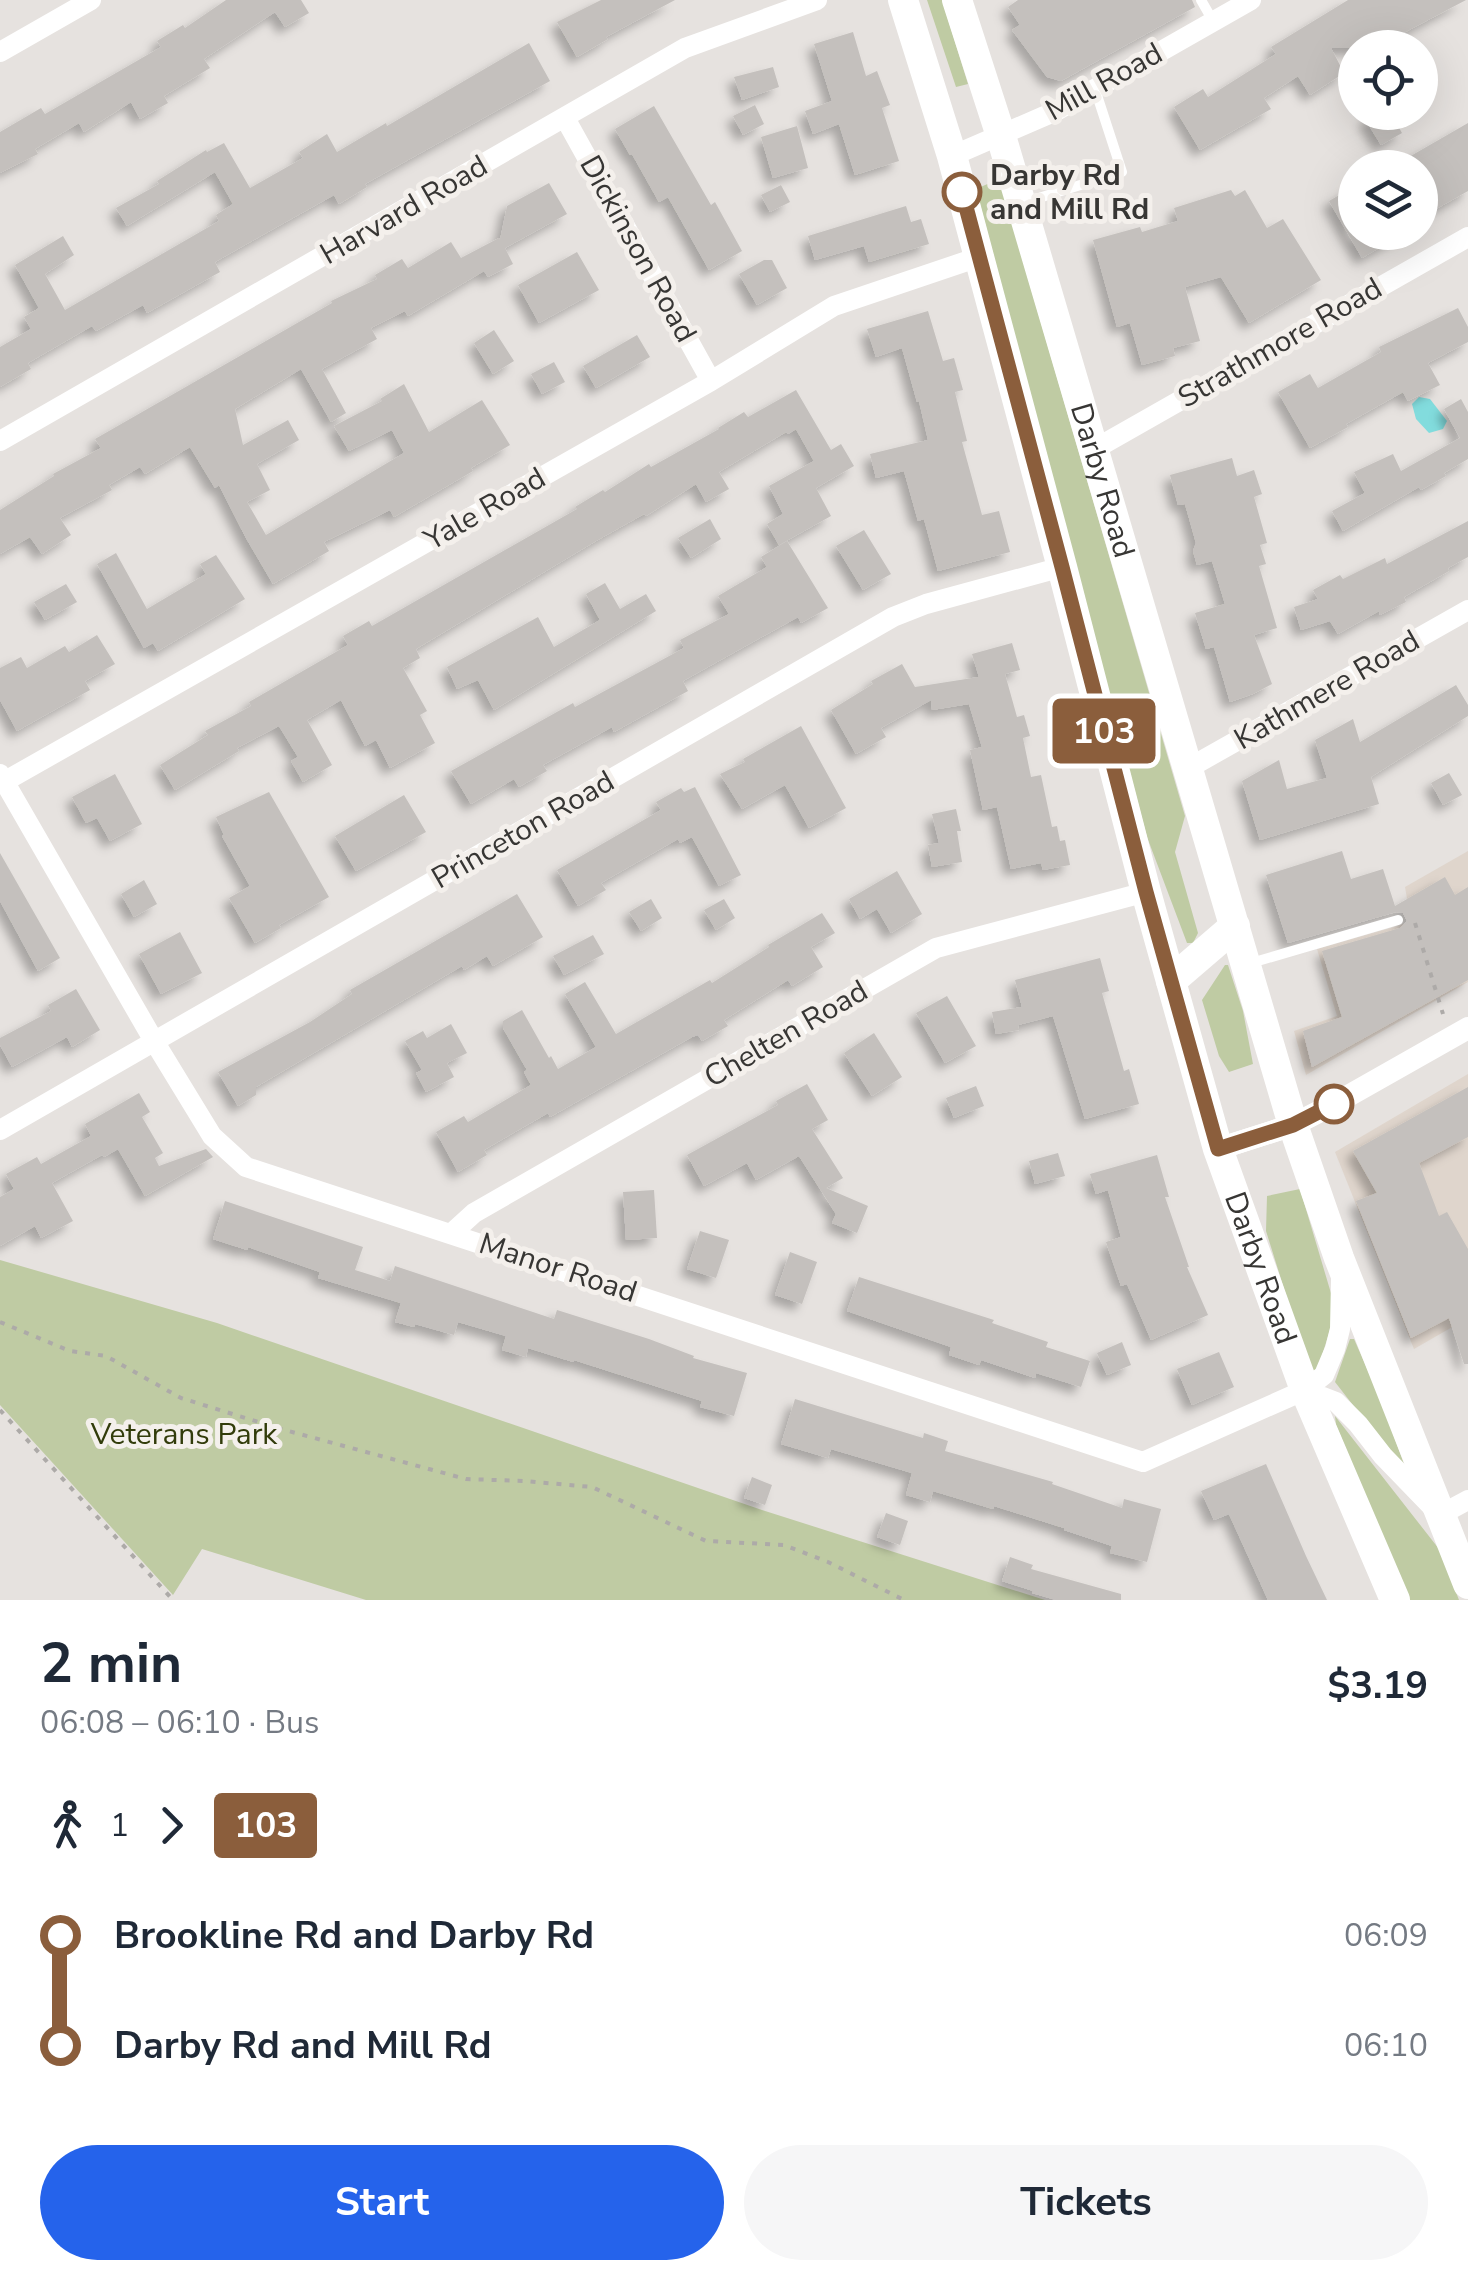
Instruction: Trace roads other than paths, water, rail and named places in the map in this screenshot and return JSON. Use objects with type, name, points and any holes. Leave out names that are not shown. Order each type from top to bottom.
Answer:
[{"type":"main road","name":"Darby Road","points":[[903,0],[980,256],[1146,892],[1218,1149],[1305,1390],[1396,1600]]},
{"type":"main road","name":"Darby Road","points":[[957,0],[1001,136],[1293,1125],[1340,1258],[1468,1584]]},
{"type":"main road","points":[[1171,981],[1235,926]]},
{"type":"street","points":[[0,52],[91,0]]},
{"type":"street","name":"Harvard Road","points":[[0,441],[685,48],[817,0]]},
{"type":"street","name":"Mill Road","points":[[952,156],[1056,111],[1252,0]]},
{"type":"street","name":"Dickinson Road","points":[[565,118],[711,381]]},
{"type":"street","name":"Strathmore Road","points":[[1092,450],[1468,237]]},
{"type":"street","name":"Yale Road","points":[[1,780],[711,381],[834,306],[980,256]]},
{"type":"street","name":"Princeton Road","points":[[0,1130],[893,618],[926,604],[1062,567]]},
{"type":"street","name":"Kathmere Road","points":[[1187,769],[1468,610]]},
{"type":"street","name":"Manor Road","points":[[1,780],[212,1136],[246,1167],[1144,1462],[1305,1390],[1324,1375],[1338,1339],[1343,1294],[1340,1258]]},
{"type":"street","name":"Chelten Road","points":[[452,1233],[474,1213],[936,948],[1146,892]]},
{"type":"street","points":[[1218,1149],[1293,1125],[1459,1033]]},
{"type":"street","points":[[1305,1390],[1336,1402],[1440,1515],[1468,1500]]},
{"type":"lane","points":[[1201,0],[1213,21]]},
{"type":"lane","points":[[1020,204],[1122,172],[1095,89]]},
{"type":"lane","points":[[1245,965],[1398,920]]},
{"type":"water","points":[[1419,397],[1430,399],[1447,421],[1443,429],[1429,433],[1416,419],[1412,404]]},
{"type":"place","name":"Darby Rd and Mill Rd","points":[[962,192]]},
{"type":"park label","name":"Veterans Park","points":[[184,1434]]}]
